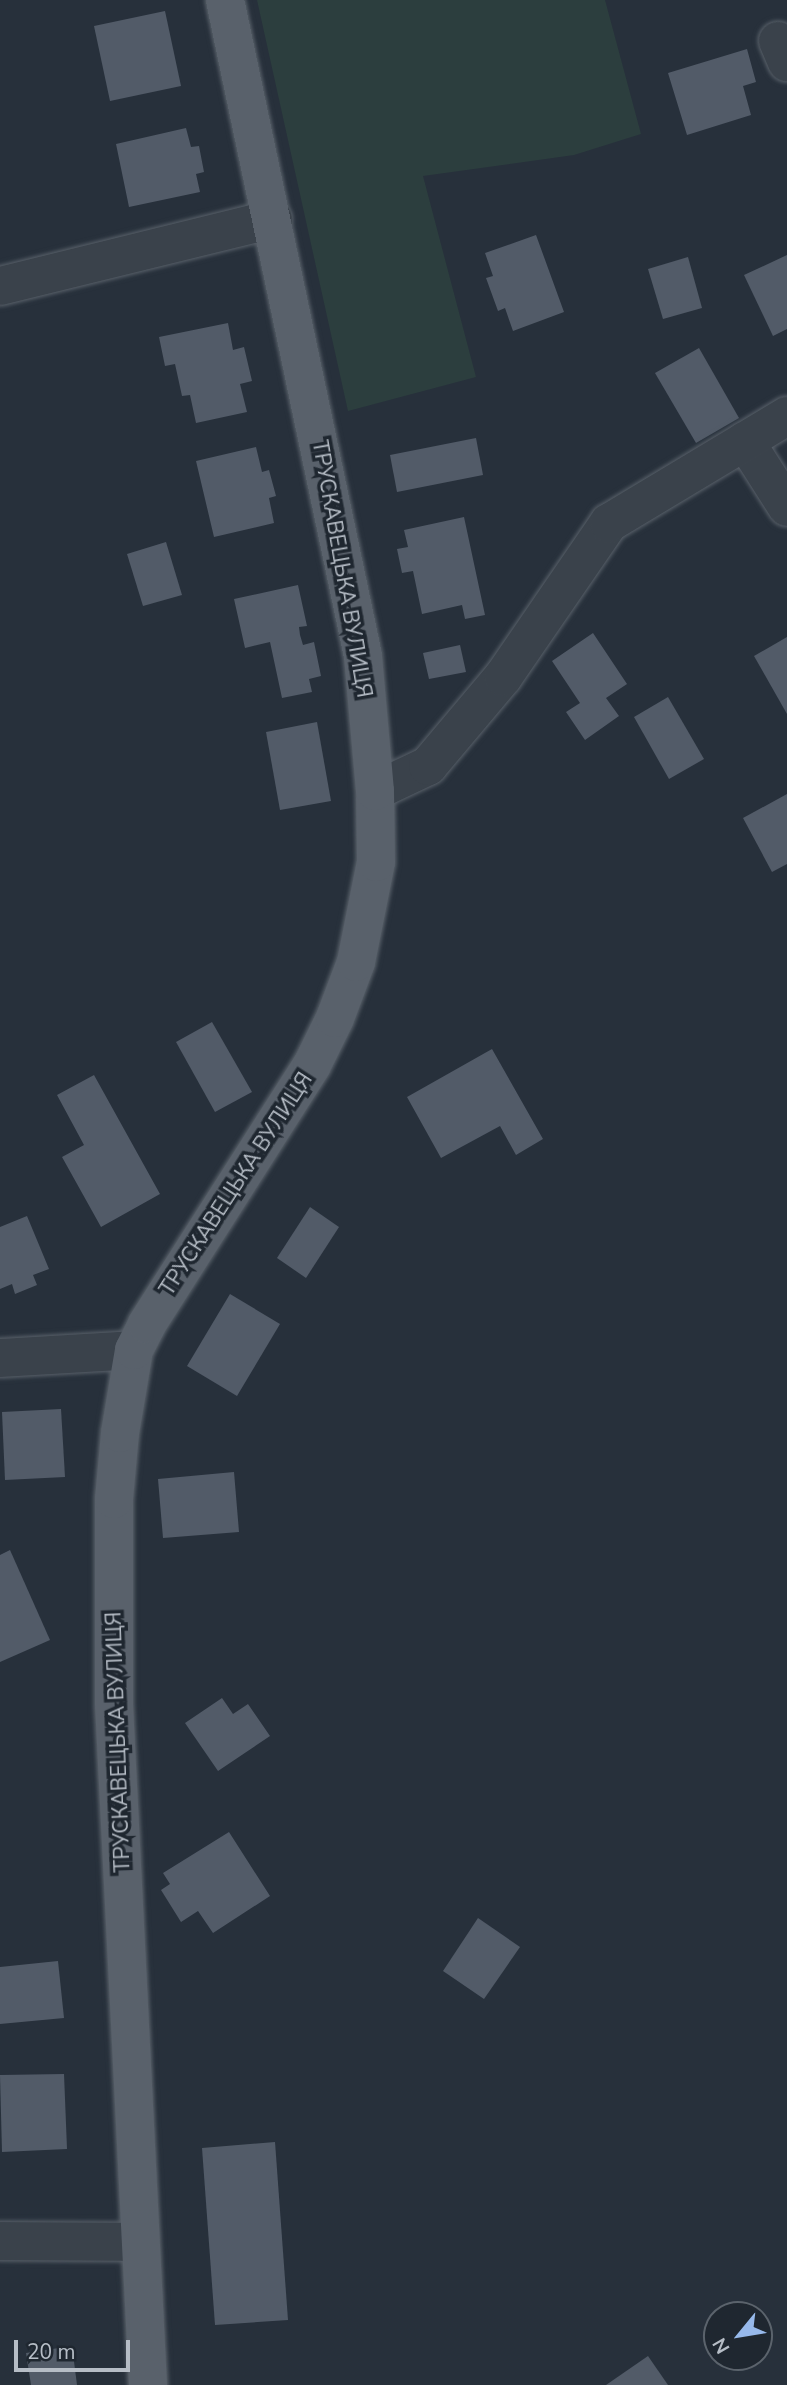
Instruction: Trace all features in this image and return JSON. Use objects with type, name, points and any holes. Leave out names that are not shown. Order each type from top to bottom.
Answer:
[{"type":"main road","name":"ТРУСКАВЕЦЬКА ВУЛИЦЯ","points":[[148,2385],[114,1705],[114,1499],[134,1350],[312,1065],[335,1017],[367,914],[376,862],[375,791],[363,656],[274,219],[225,0]]},
{"type":"street","points":[[0,286],[274,219]]},
{"type":"street","points":[[375,791],[428,766],[503,677],[610,523],[787,416]]},
{"type":"street","points":[[745,441],[787,508]]},
{"type":"street","points":[[0,1358],[134,1350]]},
{"type":"street","points":[[0,2241],[140,2242]]},
{"type":"shaded area","points":[[257,0],[605,0],[641,134],[574,155],[423,176],[476,377],[348,411]]},
{"type":"building","points":[[165,11],[181,86],[110,101],[94,26]]},
{"type":"building","points":[[747,49],[756,82],[743,86],[751,115],[687,135],[668,73]]},
{"type":"building","points":[[186,128],[191,147],[199,146],[204,172],[196,174],[200,192],[129,207],[116,144]]},
{"type":"building","points":[[536,235],[564,312],[513,331],[505,308],[498,311],[486,278],[493,276],[485,253]]},
{"type":"building","points":[[787,255],[787,329],[773,336],[744,275]]},
{"type":"building","points":[[688,257],[702,308],[663,319],[648,269]]},
{"type":"building","points":[[228,323],[233,350],[244,347],[252,381],[240,384],[247,412],[196,423],[190,395],[182,396],[175,364],[165,366],[159,337]]},
{"type":"building","points":[[699,348],[739,418],[696,443],[655,373]]},
{"type":"building","points":[[476,438],[483,475],[397,492],[390,455]]},
{"type":"building","points":[[256,447],[262,472],[269,470],[276,496],[269,498],[274,523],[214,537],[196,461]]},
{"type":"building","points":[[464,517],[485,615],[465,619],[462,605],[422,614],[413,571],[402,573],[397,549],[408,547],[404,530]]},
{"type":"building","points":[[166,542],[182,595],[143,606],[127,554]]},
{"type":"building","points":[[298,585],[307,626],[299,627],[300,635],[303,645],[314,642],[321,676],[309,679],[312,692],[282,698],[270,642],[245,648],[234,599]]},
{"type":"building","points":[[593,633],[627,684],[606,698],[619,716],[585,740],[566,712],[580,703],[552,661]]},
{"type":"building","points":[[787,637],[787,714],[754,656]]},
{"type":"building","points":[[460,645],[466,672],[429,679],[423,653]]},
{"type":"building","points":[[668,697],[704,759],[669,779],[634,717]]},
{"type":"building","points":[[317,722],[331,801],[280,810],[266,732]]},
{"type":"building","points":[[787,794],[787,864],[772,872],[743,818]]},
{"type":"building","points":[[212,1022],[252,1092],[215,1112],[176,1042]]},
{"type":"building","points":[[492,1049],[543,1139],[516,1155],[500,1126],[441,1158],[407,1097]]},
{"type":"building","points":[[94,1075],[160,1194],[101,1227],[62,1157],[84,1145],[57,1095]]},
{"type":"building","points":[[310,1207],[339,1227],[306,1278],[277,1258]]},
{"type":"building","points":[[27,1216],[49,1269],[33,1275],[37,1285],[15,1294],[12,1284],[0,1289],[0,1227]]},
{"type":"building","points":[[230,1294],[280,1324],[237,1396],[187,1366]]},
{"type":"building","points":[[61,1409],[65,1477],[5,1480],[2,1412]]},
{"type":"building","points":[[234,1472],[239,1532],[163,1538],[158,1479]]},
{"type":"building","points":[[10,1550],[50,1640],[0,1662],[0,1555]]},
{"type":"building","points":[[222,1698],[233,1714],[248,1704],[270,1736],[218,1771],[185,1723]]},
{"type":"building","points":[[229,1832],[270,1896],[213,1933],[198,1911],[181,1922],[161,1890],[170,1884],[163,1873]]},
{"type":"building","points":[[478,1918],[520,1947],[484,1999],[443,1971]]},
{"type":"building","points":[[58,1961],[64,2018],[0,2024],[0,1967]]},
{"type":"building","points":[[64,2074],[67,2149],[2,2152],[0,2075]]},
{"type":"building","points":[[275,2142],[288,2320],[215,2325],[202,2148]]},
{"type":"building","points":[[72,2346],[77,2385],[31,2385],[26,2353]]},
{"type":"building","points":[[648,2356],[668,2385],[606,2385]]}]
